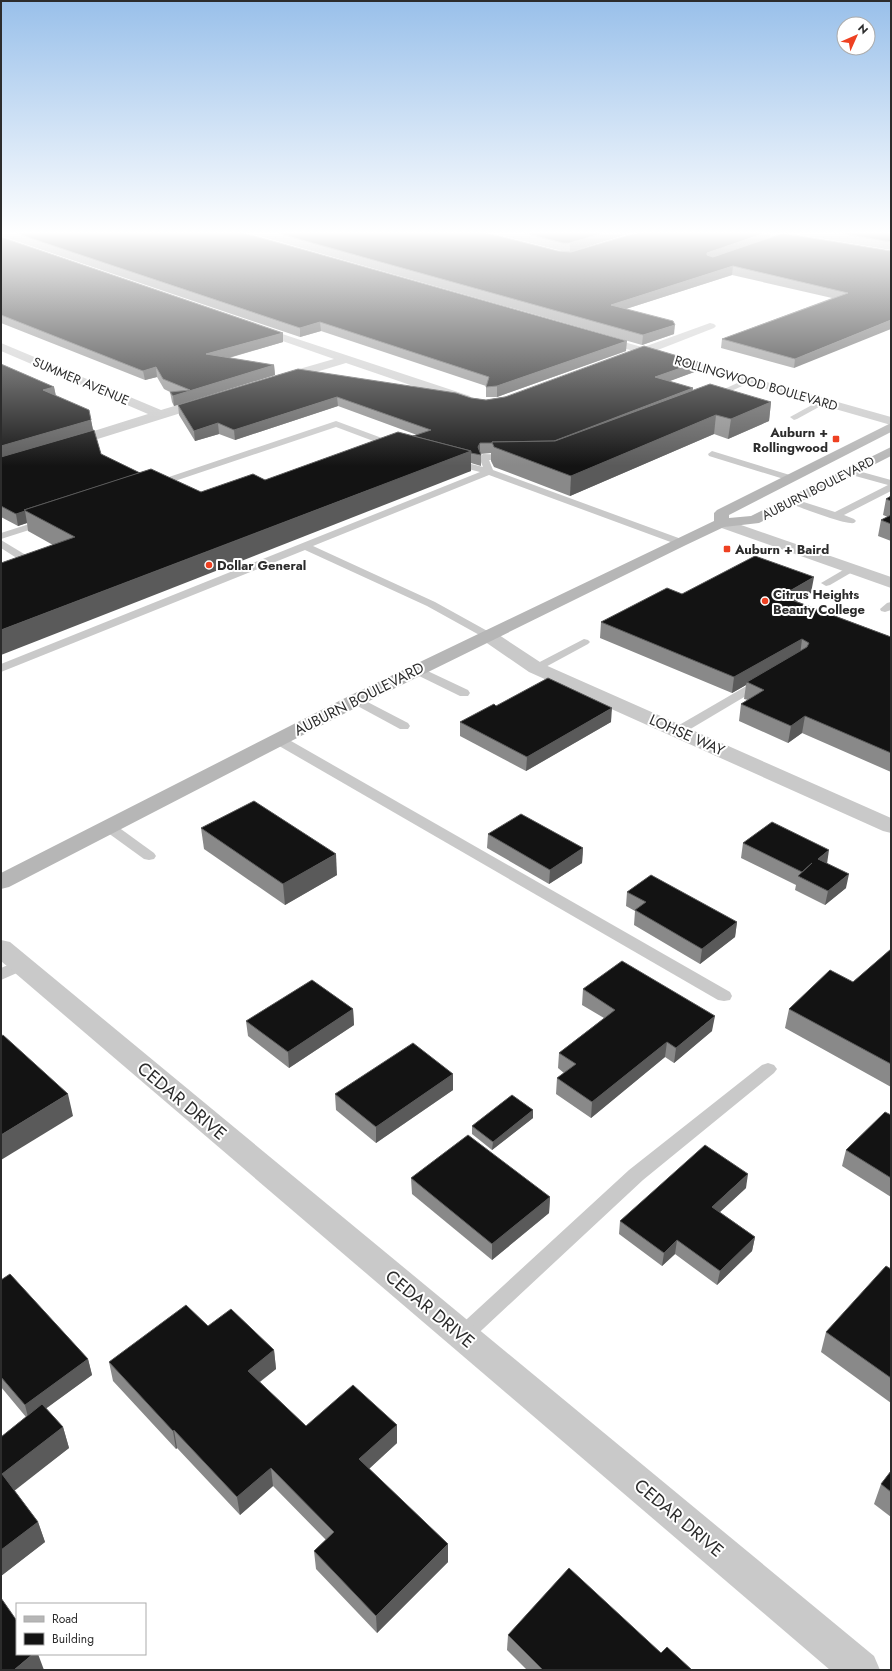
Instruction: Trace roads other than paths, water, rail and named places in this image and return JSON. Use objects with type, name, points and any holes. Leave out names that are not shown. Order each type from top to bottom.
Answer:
[{"type":"main road","name":"AUBURN BOULEVARD","points":[[721,523],[722,513],[891,427]]},
{"type":"main road","name":"AUBURN BOULEVARD","points":[[1,882],[356,700],[487,635],[721,523],[754,520],[891,451]]},
{"type":"street","points":[[248,325],[476,403]]},
{"type":"street","points":[[615,362],[710,326]]},
{"type":"street","name":"ROLLINGWOOD BOULEVARD","points":[[592,336],[891,421]]},
{"type":"street","name":"SUMMER AVENUE","points":[[1,347],[161,415]]},
{"type":"street","points":[[264,384],[345,359]]},
{"type":"street","points":[[54,448],[220,397]]},
{"type":"street","points":[[721,523],[891,583]]},
{"type":"street","name":"LOHSE WAY","points":[[487,635],[536,668],[891,826]]},
{"type":"street","name":"CEDAR DRIVE","points":[[7,963],[462,1336],[860,1670]]},
{"type":"lane","points":[[703,400],[749,381]]},
{"type":"lane","points":[[794,417],[824,402]]},
{"type":"lane","points":[[142,489],[336,424],[406,450]]},
{"type":"lane","points":[[712,454],[790,478]]},
{"type":"lane","points":[[489,472],[483,457],[521,457]]},
{"type":"lane","points":[[444,460],[489,472],[680,542]]},
{"type":"lane","points":[[1,668],[489,472]]},
{"type":"lane","points":[[851,472],[891,483]]},
{"type":"lane","points":[[835,516],[891,487]]},
{"type":"lane","points":[[791,501],[851,521]]},
{"type":"lane","points":[[1,536],[53,519]]},
{"type":"lane","points":[[1,543],[30,562]]},
{"type":"lane","points":[[305,546],[431,604],[487,635]]},
{"type":"lane","points":[[826,583],[850,569]]},
{"type":"lane","points":[[536,668],[584,642]]},
{"type":"lane","points":[[417,670],[464,694]]},
{"type":"lane","points":[[678,731],[772,675]]},
{"type":"lane","points":[[356,700],[404,726]]},
{"type":"lane","points":[[279,740],[724,996]]},
{"type":"lane","points":[[108,827],[149,856]]},
{"type":"lane","points":[[462,1336],[636,1175],[768,1070]]},
{"type":"place","name":"Auburn + Rollingwood","points":[[836,439]]},
{"type":"place","name":"Auburn + Baird","points":[[727,549]]},
{"type":"place","name":"Dollar General","points":[[209,565]]},
{"type":"place","name":"Citrus Heights Beauty College","points":[[765,601]]}]
